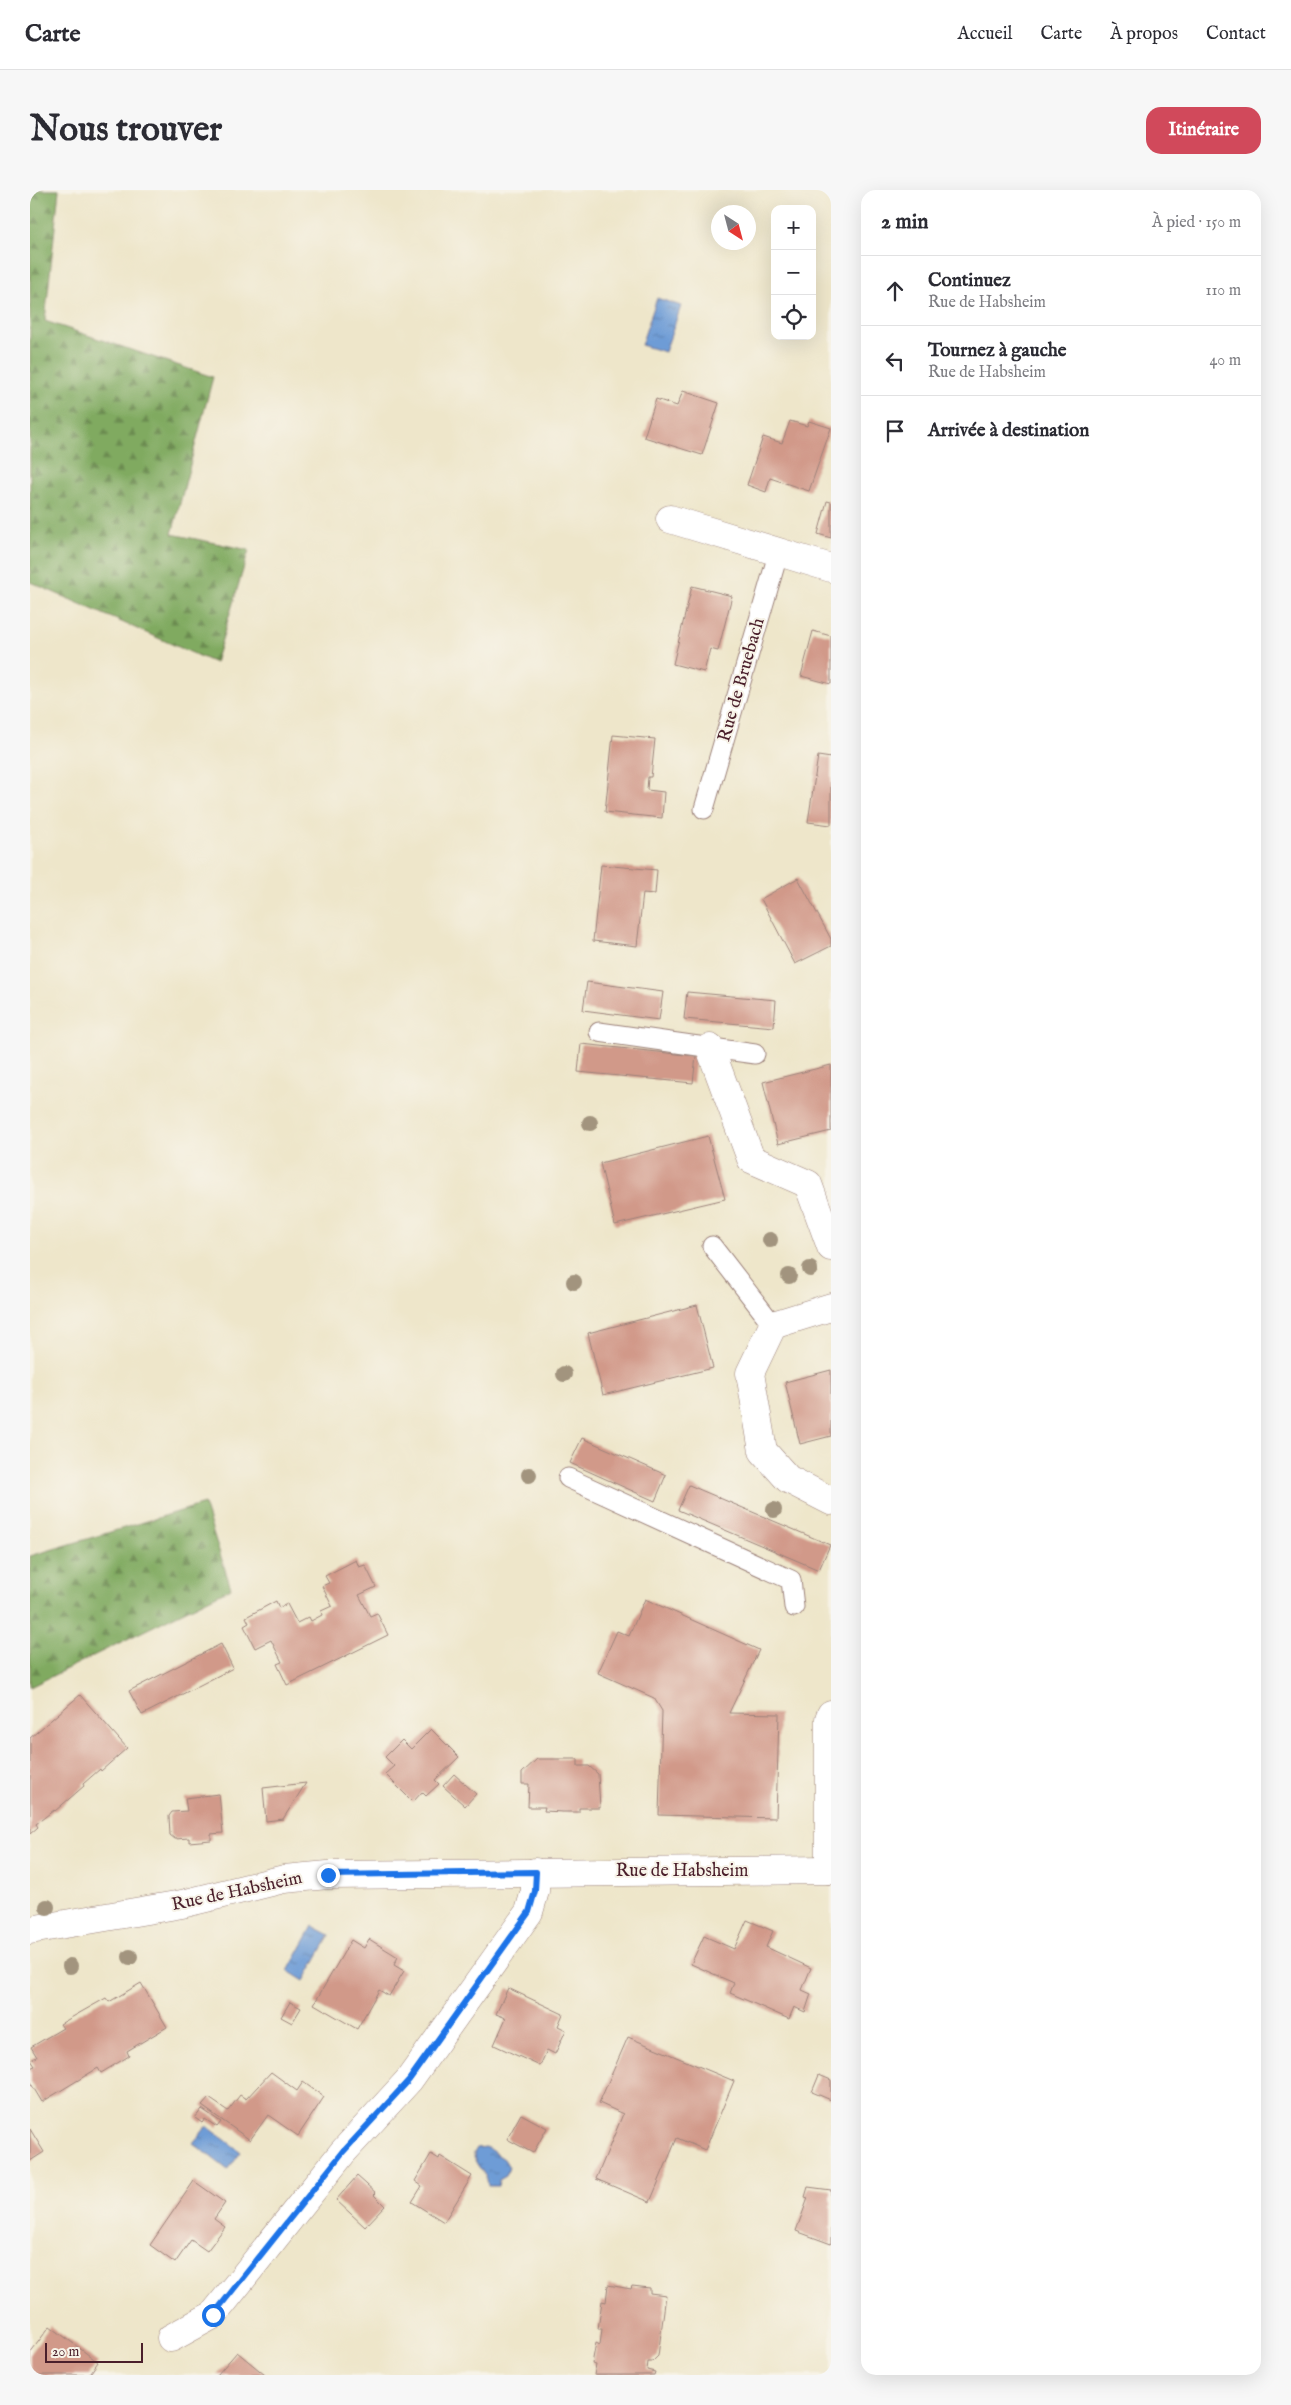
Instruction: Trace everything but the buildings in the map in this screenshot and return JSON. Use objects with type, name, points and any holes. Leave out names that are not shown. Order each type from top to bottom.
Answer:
[{"type":"street","points":[[670,519],[831,568]]},
{"type":"street","points":[[710,1048],[751,1159],[808,1184],[831,1247]]},
{"type":"street","points":[[831,1307],[773,1325],[750,1373],[763,1451],[788,1479],[831,1501]]},
{"type":"street","name":"Rue de Habsheim","points":[[30,1930],[182,1904],[284,1879],[328,1875],[830,1870],[829,1719],[831,1714]]},
{"type":"street","points":[[171,2338],[213,2315],[343,2152],[409,2080],[529,1912],[535,1891],[536,1872]]},
{"type":"lane","name":"Rue de Bruebach","points":[[704,809],[779,552]]},
{"type":"lane","points":[[599,1032],[755,1054]]},
{"type":"lane","points":[[712,1246],[773,1325]]},
{"type":"lane","points":[[568,1478],[791,1580],[794,1607]]},
{"type":"green space","points":[[30,190],[59,190],[45,321],[213,377],[172,534],[249,550],[215,663],[30,582]]},
{"type":"green space","points":[[204,1504],[231,1588],[30,1687],[30,1556]]},
{"type":"water","points":[[657,298],[681,306],[665,352],[641,345]]},
{"type":"water","points":[[313,1926],[330,1935],[304,1981],[288,1971]]},
{"type":"water","points":[[207,2126],[241,2152],[228,2170],[193,2143]]},
{"type":"water","points":[[486,2147],[504,2159],[509,2167],[506,2176],[499,2180],[498,2186],[488,2186],[486,2177],[474,2158],[477,2148]]},
{"type":"route","points":[[213,2315],[343,2152],[409,2080],[529,1912],[535,1891],[536,1872],[328,1875]]}]
